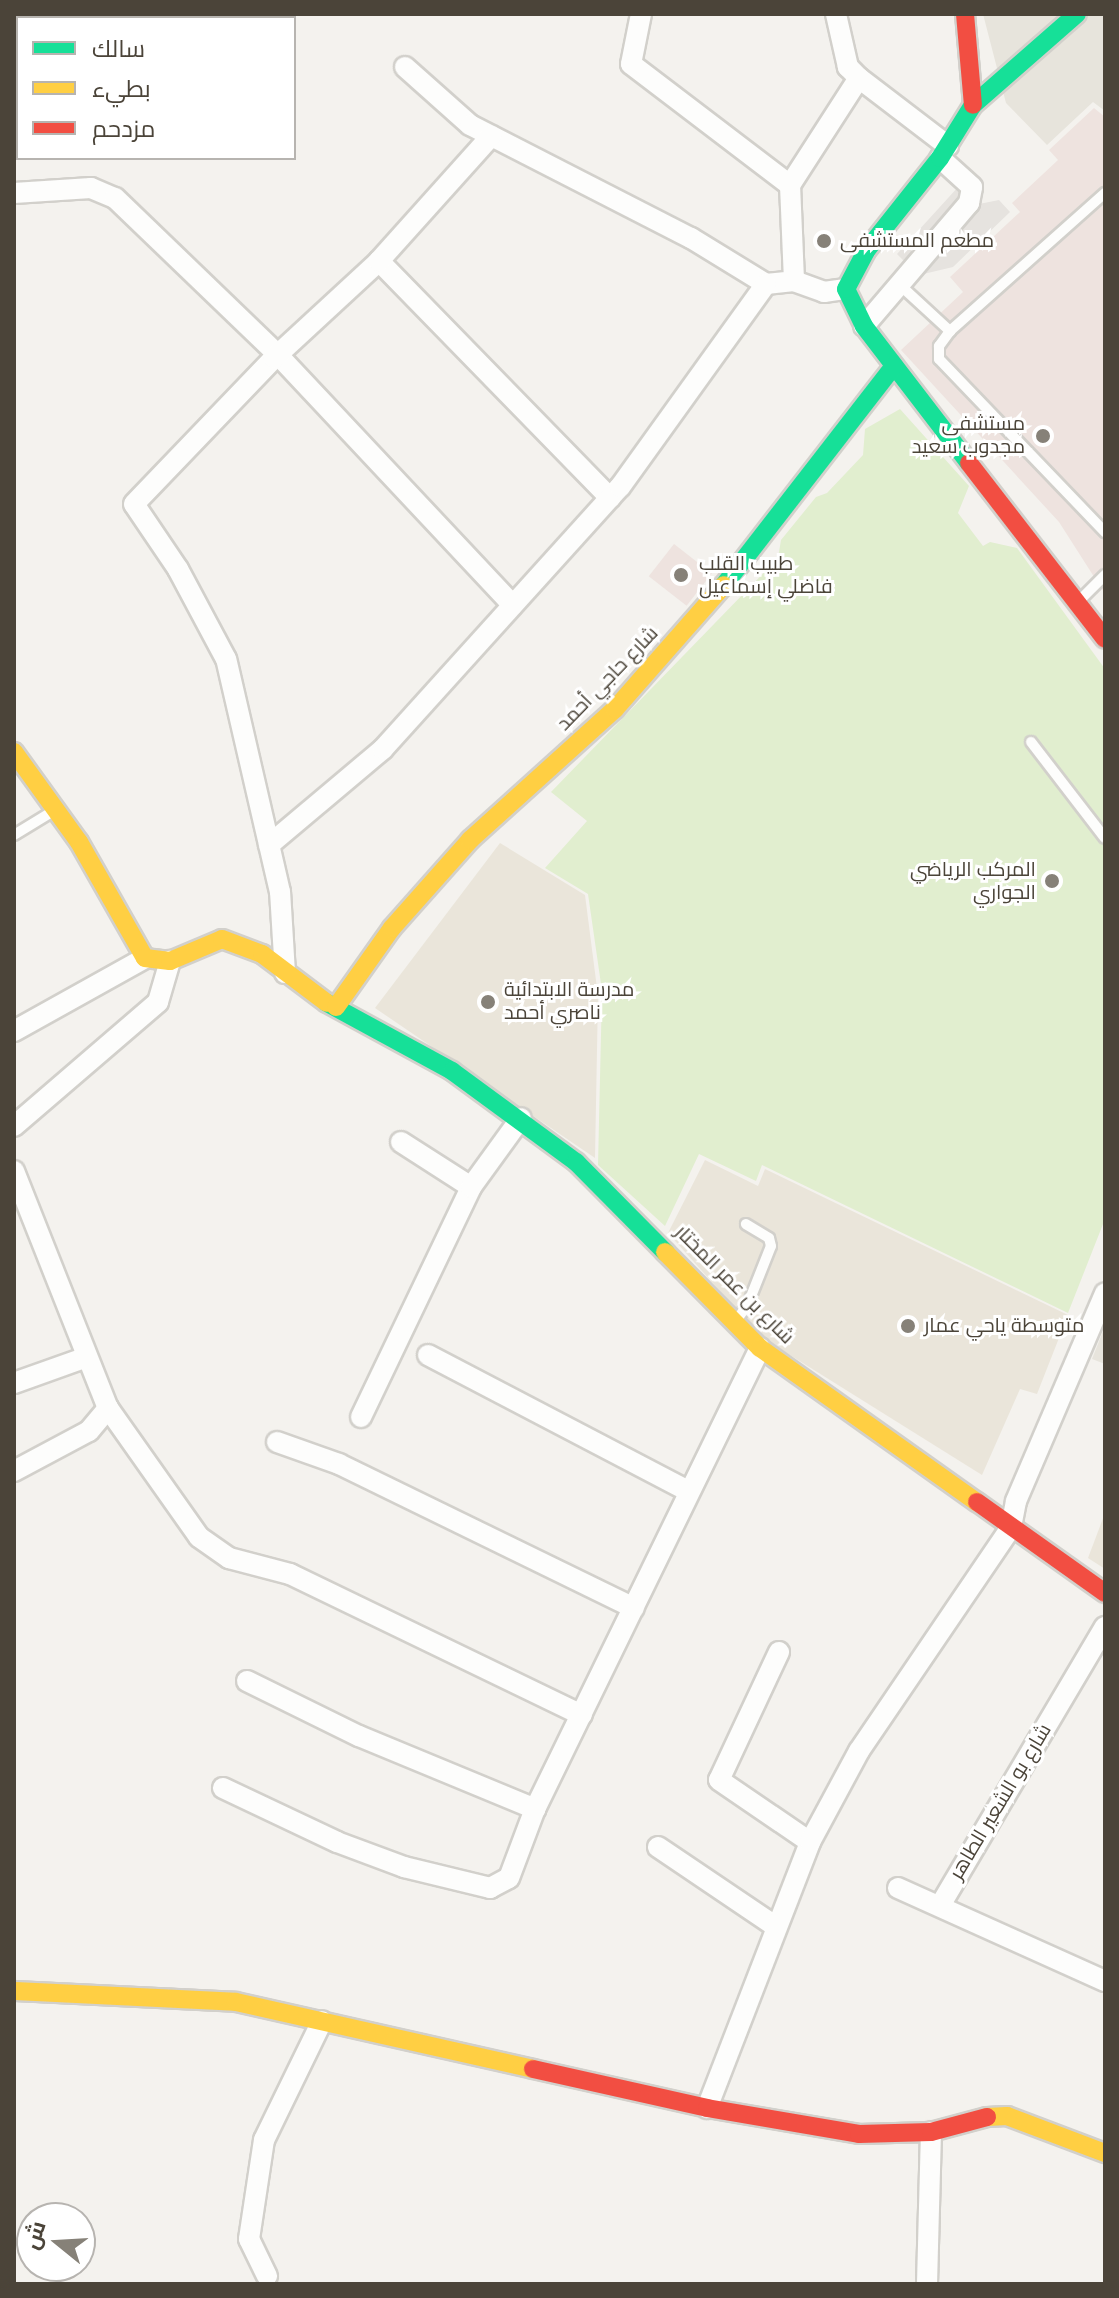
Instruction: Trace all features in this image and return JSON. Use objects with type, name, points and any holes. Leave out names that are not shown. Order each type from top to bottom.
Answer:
[{"type":"street","points":[[641,14],[631,64],[790,185]]},
{"type":"street","points":[[836,14],[848,67],[944,152],[972,187],[969,203],[864,326]]},
{"type":"street","points":[[965,14],[973,105]]},
{"type":"street","points":[[846,289],[866,251],[944,152],[973,105],[1064,18]]},
{"type":"street","points":[[405,67],[470,125],[691,238],[766,284],[794,281],[824,292],[846,289]]},
{"type":"street","points":[[794,281],[790,185],[859,78]]},
{"type":"street","points":[[285,973],[280,892],[226,659],[165,547],[134,504],[278,355],[379,261],[491,136]]},
{"type":"street","points":[[14,193],[104,190],[278,355],[513,605]]},
{"type":"street","points":[[379,261],[610,498]]},
{"type":"street","points":[[269,845],[383,749],[610,498],[766,284]]},
{"type":"street","points":[[846,289],[864,326],[1105,639]]},
{"type":"street","name":"شارع حاجي أحمد","points":[[336,1007],[392,928],[470,840],[615,709],[760,544],[894,366]]},
{"type":"street","points":[[14,752],[56,809],[145,958]]},
{"type":"street","name":"شارع بن عمر المختار","points":[[170,961],[222,939],[262,954],[336,1007],[452,1071],[521,1118],[587,1173],[760,1348],[1105,1593]]},
{"type":"street","points":[[14,1031],[145,958],[170,961],[158,1002],[14,1126]]},
{"type":"street","points":[[361,1417],[471,1187],[521,1118]]},
{"type":"street","points":[[401,1142],[471,1187]]},
{"type":"street","points":[[14,1171],[35,1214],[108,1408],[199,1537],[229,1558],[290,1574],[582,1715]]},
{"type":"street","points":[[707,2108],[810,1842],[859,1751],[1011,1527],[1016,1501],[1105,1293]]},
{"type":"street","points":[[223,1788],[337,1842],[404,1867],[490,1888],[509,1878],[535,1809],[760,1348]]},
{"type":"street","points":[[428,1355],[688,1491]]},
{"type":"street","points":[[14,1383],[87,1357]]},
{"type":"street","points":[[14,1471],[89,1431],[108,1408]]},
{"type":"street","points":[[277,1442],[339,1464],[634,1608]]},
{"type":"street","name":"شارع بو الشعير الطاهر","points":[[1105,1627],[941,1904],[1105,1981]]},
{"type":"street","points":[[779,1652],[719,1780],[810,1842]]},
{"type":"street","points":[[247,1681],[359,1736],[535,1809]]},
{"type":"street","points":[[658,1847],[775,1926]]},
{"type":"street","points":[[898,1888],[941,1904]]},
{"type":"street","points":[[14,1991],[186,1997],[322,2021],[707,2108],[859,2134],[931,2132],[972,2117],[1007,2116],[1105,2153]]},
{"type":"street","points":[[267,2276],[249,2239],[264,2140],[322,2021]]},
{"type":"street","points":[[923,2279],[931,2132]]},
{"type":"lane","points":[[1105,193],[950,331],[939,346],[939,359],[1105,532]]},
{"type":"lane","points":[[901,286],[950,331]]},
{"type":"lane","points":[[1078,602],[1105,575]]},
{"type":"lane","points":[[1031,742],[1105,838]]},
{"type":"lane","points":[[14,835],[56,809]]},
{"type":"lane","points":[[735,1322],[748,1304],[771,1246],[769,1238],[746,1224]]},
{"type":"shaded area","points":[[983,14],[1105,14],[1105,111],[1093,102],[1047,145],[1006,103]]},
{"type":"shaded area","name":"مستشفى مجدوب سعيد","points":[[1094,108],[1105,117],[1105,594],[1059,522],[901,350],[963,292],[950,277],[1020,212],[1012,203],[1058,160],[1049,150]]},
{"type":"shaded area","points":[[959,186],[979,204],[999,200],[1010,212],[953,267],[915,276],[899,294],[886,281],[904,261],[897,254]]},
{"type":"shaded area","name":"طبيب القلب فاضلي إسماعيل","points":[[674,544],[712,574],[687,606],[649,576]]},
{"type":"shaded area","name":"مدرسة الابتدائية ناصري أحمد","points":[[500,843],[585,895],[598,996],[595,1158],[375,1008]]},
{"type":"shaded area","name":"متوسطة ياحي عمار","points":[[705,1160],[758,1186],[765,1169],[1068,1315],[1037,1394],[1020,1389],[982,1475],[761,1337],[668,1233]]},
{"type":"shaded area","points":[[1105,1326],[1105,1364],[1092,1359]]},
{"type":"shaded area","points":[[1105,1513],[1105,1569],[1088,1558]]},
{"type":"green space","points":[[900,409],[969,486],[958,513],[983,546],[990,542],[1017,548],[1105,669],[1105,1219],[1068,1313],[762,1165],[756,1181],[699,1154],[665,1226],[598,1165],[602,991],[588,894],[545,868],[587,821],[551,792],[778,558],[781,540],[816,497],[827,493],[863,455],[865,429]]},
{"type":"traffic: fast","points":[[969,463],[864,326],[846,289],[866,251],[940,158],[973,105],[1077,14]]},
{"type":"traffic: fast","points":[[724,585],[894,366]]},
{"type":"traffic: fast","points":[[327,1003],[452,1071],[576,1162],[665,1252]]},
{"type":"traffic: slow","points":[[336,1007],[392,928],[470,840],[615,709],[724,585]]},
{"type":"traffic: slow","points":[[14,752],[79,842],[145,958],[170,961],[222,939],[262,954],[327,1003]]},
{"type":"traffic: slow","points":[[665,1252],[760,1348],[977,1502]]},
{"type":"traffic: slow","points":[[14,1991],[236,2002],[533,2069]]},
{"type":"traffic: slow","points":[[987,2117],[1007,2116],[1105,2153]]},
{"type":"traffic: jam","points":[[965,14],[973,105]]},
{"type":"traffic: jam","points":[[969,463],[1105,639]]},
{"type":"traffic: jam","points":[[977,1502],[1105,1593]]},
{"type":"traffic: jam","points":[[533,2069],[707,2108],[859,2134],[931,2132],[987,2117]]},
{"type":"place","name":"مطعم المستشفى","points":[[824,241]]},
{"type":"place","name":"مستشفى مجدوب سعيد","points":[[1043,436]]},
{"type":"place","name":"طبيب القلب فاضلي إسماعيل","points":[[681,575]]},
{"type":"place","name":"المركب الرياضي الجواري","points":[[1052,881]]},
{"type":"place","name":"مدرسة الابتدائية ناصري أحمد","points":[[488,1002]]},
{"type":"place","name":"متوسطة ياحي عمار","points":[[908,1326]]}]
